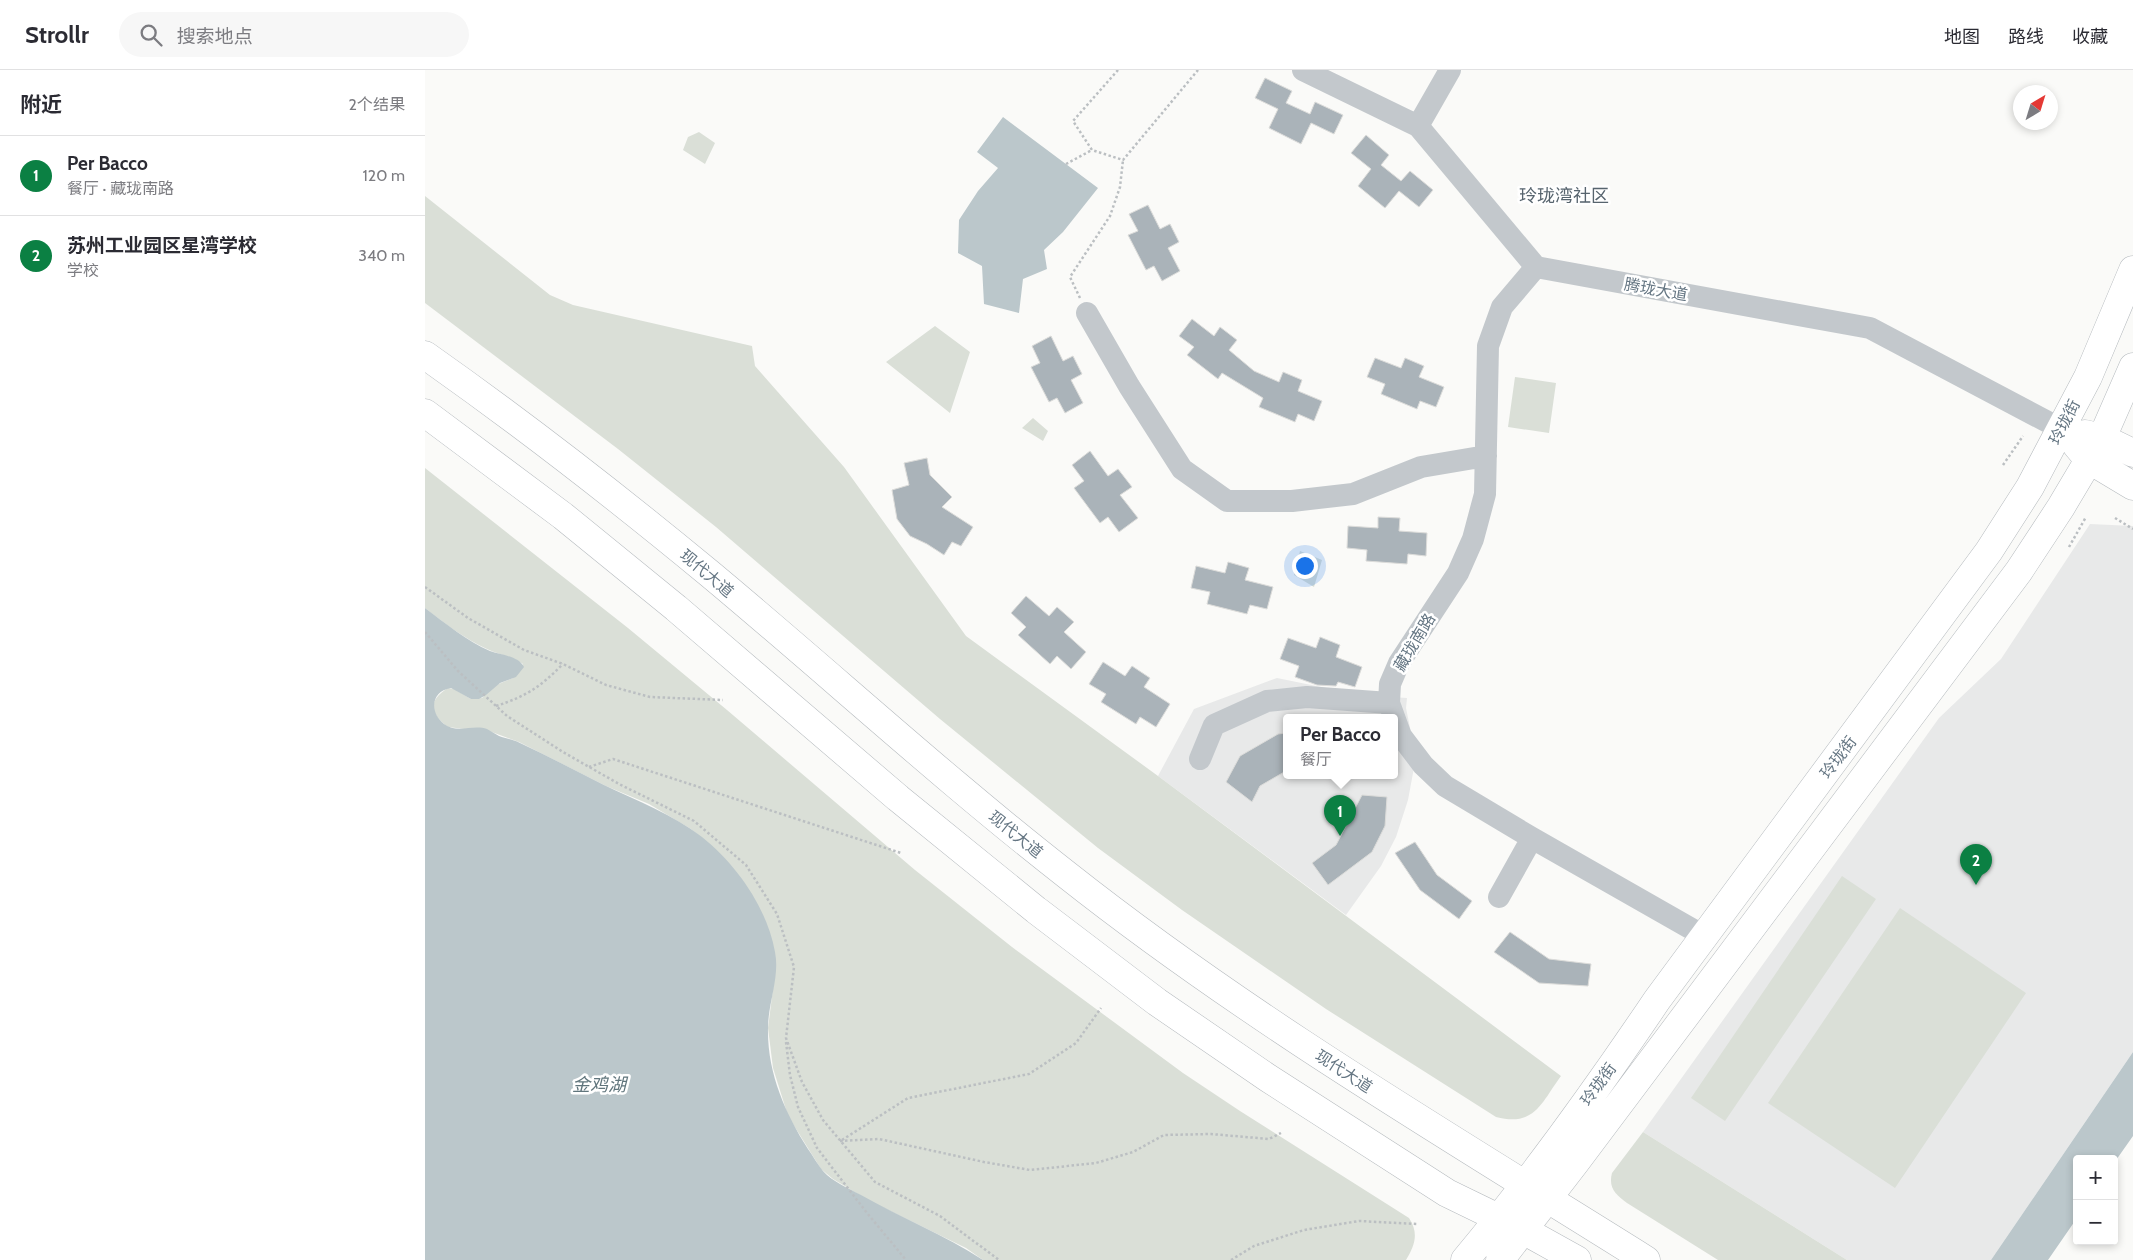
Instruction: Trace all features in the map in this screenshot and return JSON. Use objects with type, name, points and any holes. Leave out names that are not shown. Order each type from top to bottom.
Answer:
[{"type":"main road","name":"玲珑街","points":[[1465,1260],[1525,1184],[1704,936],[1910,661],[1989,551],[2030,488],[2088,377],[2133,270]]},
{"type":"main road","name":"现代大道","points":[[425,355],[583,472],[669,541],[781,634],[930,764],[1067,876],[1130,924],[1268,1021],[1385,1098],[1646,1260]]},
{"type":"main road","name":"玲珑街","points":[[1500,1260],[2019,570],[2061,506],[2095,449],[2133,367]]},
{"type":"main road","points":[[425,413],[563,516],[676,608],[906,804],[1036,910],[1157,1002],[1268,1078],[1447,1192],[1523,1230],[1577,1260]]},
{"type":"main road","points":[[2061,428],[2095,449],[2133,486]]},
{"type":"main road","points":[[2095,449],[2133,453]]},
{"type":"street","points":[[1303,70],[1418,126],[1536,267]]},
{"type":"street","points":[[1418,126],[1450,70]]},
{"type":"street","name":"腾珑大道","points":[[1536,267],[1870,328],[2061,428]]},
{"type":"street","name":"藏珑南路","points":[[1393,714],[1389,703],[1390,684],[1399,663],[1459,573],[1473,539],[1485,494],[1487,346],[1502,308],[1536,267]]},
{"type":"street","points":[[1087,313],[1129,386],[1182,468],[1227,501],[1292,501],[1353,494],[1421,467],[1485,456]]},
{"type":"street","points":[[1200,759],[1214,725],[1267,701],[1307,697],[1389,703]]},
{"type":"street","name":"藏珑南路","points":[[1398,728],[1401,736],[1423,765],[1445,786],[1704,936]]},
{"type":"street","points":[[1499,898],[1532,838]]},
{"type":"path","points":[[1118,70],[1073,121],[1092,150],[1123,160]]},
{"type":"path","points":[[1087,313],[1070,278],[1110,216],[1120,187],[1123,160],[1197,70]]},
{"type":"path","points":[[1066,164],[1092,150]]},
{"type":"path","points":[[2003,466],[2023,436]]},
{"type":"path","points":[[2069,548],[2086,517]]},
{"type":"path","points":[[2115,518],[2133,529]]},
{"type":"path","points":[[425,587],[468,618],[524,650],[563,664],[606,685],[650,697],[723,700]]},
{"type":"path","points":[[425,632],[458,671],[507,716],[589,767],[694,821],[746,865],[777,914],[794,967],[786,1038],[790,1075],[798,1107],[817,1148],[906,1260]]},
{"type":"path","points":[[495,707],[516,700],[540,686],[563,664]]},
{"type":"path","points":[[589,767],[613,760],[901,853]]},
{"type":"path","points":[[841,1141],[908,1098],[1029,1074],[1076,1043],[1101,1008]]},
{"type":"path","points":[[786,1038],[802,1082],[823,1120],[875,1182],[940,1216],[999,1260]]},
{"type":"path","points":[[841,1141],[879,1139],[1030,1170],[1096,1164],[1133,1152],[1165,1135],[1211,1134],[1269,1139],[1281,1133]]},
{"type":"path","points":[[1231,1260],[1254,1246],[1304,1230],[1359,1221],[1418,1224]]},
{"type":"shaded area","points":[[699,132],[715,143],[705,164],[683,150],[688,137]]},
{"type":"shaded area","points":[[425,196],[550,295],[573,305],[752,346],[755,366],[844,467],[966,636],[1158,776],[1561,1076],[1542,1103],[1528,1116],[1520,1119],[1496,1117],[1326,1009],[1182,910],[1098,848],[940,719],[716,527],[618,449],[425,303]]},
{"type":"shaded area","points":[[935,326],[970,352],[950,413],[886,362]]},
{"type":"shaded area","points":[[1515,377],[1556,383],[1549,433],[1508,427]]},
{"type":"shaded area","points":[[1033,418],[1048,431],[1043,441],[1022,428]]},
{"type":"shaded area","points":[[425,468],[628,628],[915,870],[1012,947],[1183,1073],[1409,1218],[1414,1229],[1415,1239],[1406,1260],[983,1260],[966,1248],[868,1200],[833,1179],[821,1169],[788,1116],[773,1068],[768,1028],[776,965],[738,875],[711,846],[691,829],[649,804],[606,786],[519,742],[481,728],[464,729],[448,727],[437,717],[433,708],[434,703],[441,693],[448,688],[454,689],[471,699],[482,698],[496,685],[513,678],[523,664],[471,640],[425,608]]},
{"type":"shaded area","points":[[2090,524],[2133,526],[2133,1052],[1991,1260],[1847,1260],[1643,1132],[1939,718],[2001,659]]},
{"type":"shaded area","points":[[1300,551],[1322,560],[1314,587],[1294,575]]},
{"type":"shaded area","points":[[1277,678],[1360,695],[1407,698],[1406,708],[1416,757],[1408,800],[1396,837],[1381,866],[1346,915],[1158,776],[1194,709]]},
{"type":"shaded area","points":[[1842,876],[1876,899],[1725,1121],[1691,1098]]},
{"type":"shaded area","points":[[1900,908],[2026,993],[1895,1188],[1768,1103]]},
{"type":"shaded area","points":[[1643,1132],[1847,1260],[1718,1260],[1627,1203],[1619,1197],[1612,1187],[1612,1173]]},
{"type":"water","points":[[1003,117],[1098,188],[1063,232],[1044,250],[1047,269],[1023,279],[1019,313],[984,304],[982,266],[958,253],[959,220],[978,191],[998,168],[977,152]]},
{"type":"water","name":"金鸡湖","points":[[425,608],[473,642],[490,651],[514,658],[522,663],[524,667],[516,677],[500,683],[479,699],[471,699],[451,688],[439,693],[434,703],[434,708],[439,719],[444,724],[460,729],[487,729],[499,736],[531,748],[604,785],[655,808],[679,821],[702,837],[727,861],[749,888],[765,919],[771,936],[775,952],[776,971],[768,1028],[768,1044],[779,1091],[792,1121],[808,1149],[823,1171],[836,1182],[983,1260],[425,1260]]},
{"type":"water","points":[[2133,1052],[2133,1136],[2118,1157],[2118,1155],[2073,1155],[2073,1224],[2048,1260],[1991,1260]]},
{"type":"building","points":[[1265,78],[1292,91],[1286,103],[1310,114],[1315,102],[1343,115],[1334,134],[1311,123],[1301,144],[1269,128],[1278,109],[1255,98]]},
{"type":"building","points":[[1366,135],[1389,155],[1381,165],[1401,181],[1410,171],[1433,190],[1419,207],[1399,191],[1385,208],[1358,186],[1371,169],[1351,153]]},
{"type":"building","points":[[1148,205],[1160,229],[1170,224],[1179,242],[1168,248],[1180,271],[1162,281],[1154,266],[1146,270],[1128,235],[1138,231],[1129,214]]},
{"type":"building","points":[[1192,319],[1214,336],[1220,327],[1237,340],[1229,350],[1254,371],[1279,382],[1283,372],[1302,380],[1298,391],[1322,401],[1314,421],[1298,414],[1295,422],[1259,407],[1263,398],[1222,373],[1218,379],[1187,355],[1194,347],[1179,336]]},
{"type":"building","points":[[1051,336],[1063,361],[1073,356],[1082,374],[1071,380],[1083,403],[1065,413],[1057,398],[1049,402],[1031,367],[1040,363],[1032,346]]},
{"type":"building","points":[[1375,358],[1401,368],[1405,358],[1424,366],[1419,377],[1444,387],[1436,407],[1420,401],[1417,409],[1381,394],[1385,384],[1367,377]]},
{"type":"building","points":[[1090,451],[1108,476],[1118,469],[1132,487],[1120,495],[1138,518],[1119,532],[1108,517],[1100,523],[1074,488],[1084,481],[1072,465]]},
{"type":"building","points":[[927,458],[930,475],[952,497],[942,507],[973,527],[961,546],[952,542],[944,555],[910,536],[897,519],[892,490],[909,485],[904,463]]},
{"type":"building","points":[[1378,517],[1400,518],[1399,531],[1427,533],[1426,556],[1408,554],[1407,564],[1366,561],[1367,550],[1347,548],[1348,526],[1378,528]]},
{"type":"building","points":[[1228,562],[1249,568],[1245,580],[1273,587],[1267,609],[1250,605],[1247,614],[1207,604],[1210,592],[1191,588],[1196,566],[1225,573]]},
{"type":"building","points":[[1026,596],[1049,616],[1057,607],[1074,622],[1064,632],[1086,652],[1071,669],[1057,656],[1050,664],[1018,635],[1026,627],[1011,613]]},
{"type":"building","points":[[1320,637],[1340,645],[1336,657],[1362,667],[1355,687],[1338,682],[1336,686],[1317,685],[1295,677],[1299,666],[1280,659],[1288,638],[1316,648]]},
{"type":"building","points":[[1103,662],[1125,676],[1132,666],[1150,678],[1144,687],[1170,704],[1156,727],[1140,717],[1136,724],[1101,702],[1106,694],[1089,684]]},
{"type":"building","points":[[1283,733],[1283,773],[1260,786],[1252,802],[1226,782],[1240,756],[1278,734]]},
{"type":"building","points":[[1362,795],[1387,797],[1385,826],[1372,852],[1328,885],[1312,863],[1336,845]]},
{"type":"building","points":[[1415,842],[1437,875],[1472,901],[1459,919],[1420,890],[1395,853]]},
{"type":"building","points":[[1510,932],[1549,959],[1591,964],[1588,986],[1539,983],[1494,952]]},
{"type":"place","name":"Per Bacco","points":[[1340,836]]},
{"type":"place","name":"苏州工业园区星湾学校","points":[[1976,885]]},
{"type":"district","name":"玲珑湾社区","points":[[1564,196]]}]
